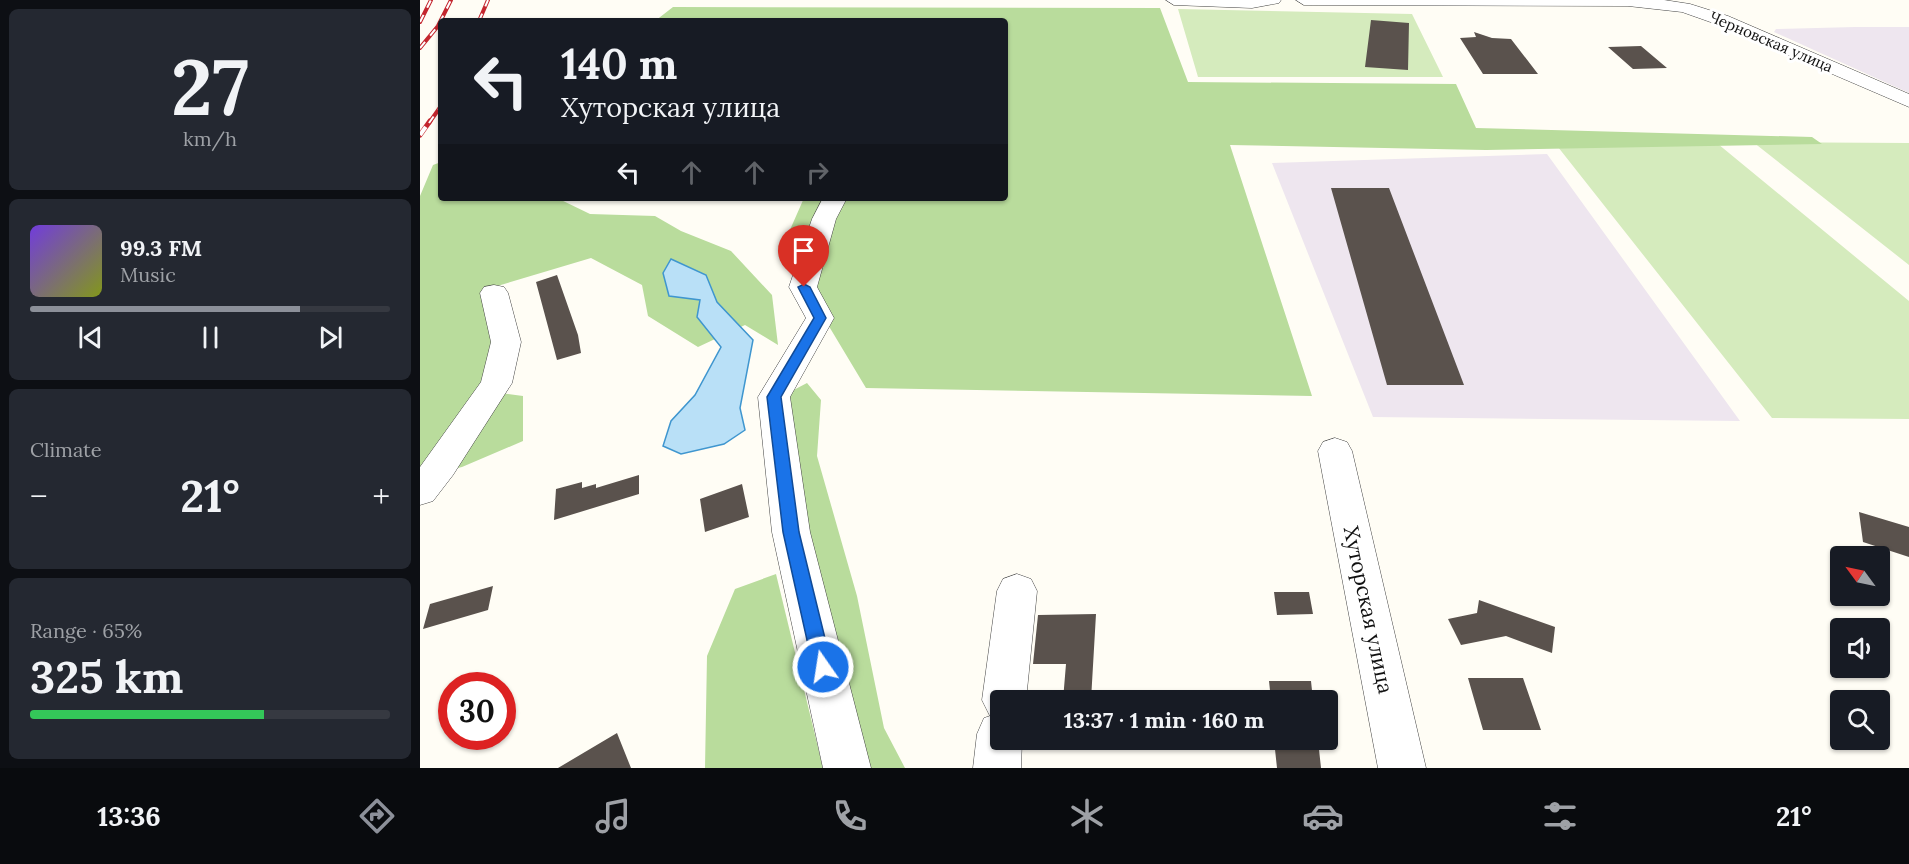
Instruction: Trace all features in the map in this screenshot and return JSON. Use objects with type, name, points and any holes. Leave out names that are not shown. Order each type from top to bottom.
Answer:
[{"type":"street","points":[[1174,0],[1252,3],[1274,0]]},
{"type":"street","name":"Черновская улица","points":[[1304,0],[1627,0],[1684,7],[1909,101]]},
{"type":"street","points":[[833,201],[824,219],[804,287],[820,318],[774,397],[791,532],[847,768]]},
{"type":"street","points":[[420,491],[441,466],[496,383],[506,342],[494,293]]},
{"type":"street","name":"Хуторская улица","points":[[1335,451],[1402,768]]},
{"type":"street","points":[[1005,690],[1017,591]]},
{"type":"street","points":[[997,768],[999,750]]},
{"type":"shaded area","points":[[1909,27],[1909,93],[1774,32],[1776,29]]},
{"type":"shaded area","points":[[1547,154],[1740,421],[1373,417],[1272,163]]},
{"type":"green space","points":[[673,7],[1160,8],[1188,82],[1456,84],[1476,128],[1812,137],[1822,144],[1486,150],[1230,145],[1312,396],[866,388],[782,248],[803,201],[1008,201],[1008,18],[659,18]]},
{"type":"green space","points":[[1178,9],[1412,14],[1443,77],[1198,77]]},
{"type":"green space","points":[[1753,142],[1909,143],[1909,265]]},
{"type":"green space","points":[[1718,144],[1909,301],[1909,419],[1772,418],[1558,147]]},
{"type":"green space","points":[[438,163],[438,201],[563,201],[590,214],[655,216],[681,231],[731,251],[772,295],[778,345],[745,325],[698,347],[648,316],[642,285],[591,258],[484,290],[495,338],[484,391],[523,396],[523,441],[462,467],[420,477],[420,196],[433,165]]},
{"type":"green space","points":[[807,383],[821,400],[817,456],[857,596],[884,728],[905,768],[865,768],[811,566],[786,394]]},
{"type":"green space","points":[[776,574],[823,768],[705,768],[707,656],[735,589]]},
{"type":"water","points":[[671,259],[706,275],[717,302],[753,340],[740,408],[745,430],[724,444],[681,454],[663,446],[671,421],[695,395],[721,347],[697,317],[700,300],[669,296],[663,273]]},
{"type":"building","points":[[1371,20],[1409,23],[1408,70],[1365,67]]},
{"type":"building","points":[[1474,32],[1492,38],[1511,39],[1538,74],[1483,74],[1460,38],[1476,37]]},
{"type":"building","points":[[1641,46],[1667,68],[1633,69],[1608,47]]},
{"type":"building","points":[[1331,188],[1389,188],[1464,385],[1387,385]]},
{"type":"building","points":[[557,275],[578,335],[581,353],[557,360],[536,282]]},
{"type":"building","points":[[639,475],[639,494],[554,520],[556,489],[582,482],[582,488],[596,484],[596,488]]},
{"type":"building","points":[[742,484],[749,517],[705,532],[700,499]]},
{"type":"building","points":[[1859,512],[1909,527],[1909,557],[1890,551],[1890,546],[1875,546],[1863,542]]},
{"type":"building","points":[[493,586],[488,610],[423,629],[430,604]]},
{"type":"building","points":[[1274,592],[1309,592],[1313,614],[1277,615]]},
{"type":"building","points":[[1479,600],[1555,627],[1552,653],[1506,636],[1461,645],[1448,619],[1477,613]]},
{"type":"building","points":[[1096,614],[1092,690],[1064,690],[1066,664],[1033,664],[1038,615]]},
{"type":"building","points":[[1468,678],[1523,678],[1541,730],[1483,730]]},
{"type":"building","points":[[1269,681],[1311,681],[1312,690],[1270,690]]},
{"type":"building","points":[[617,733],[631,768],[558,768]]},
{"type":"building","points":[[1275,750],[1319,750],[1321,768],[1277,768]]},
{"type":"railway","points":[[420,22],[431,0]]},
{"type":"railway","points":[[442,18],[451,0]]},
{"type":"railway","points":[[480,18],[488,0]]},
{"type":"railway","points":[[420,48],[438,26]]},
{"type":"railway","points":[[429,123],[438,110]]},
{"type":"railway","points":[[420,135],[430,121]]},
{"type":"route","points":[[804,287],[820,318],[774,397],[791,532],[823,667]]}]
